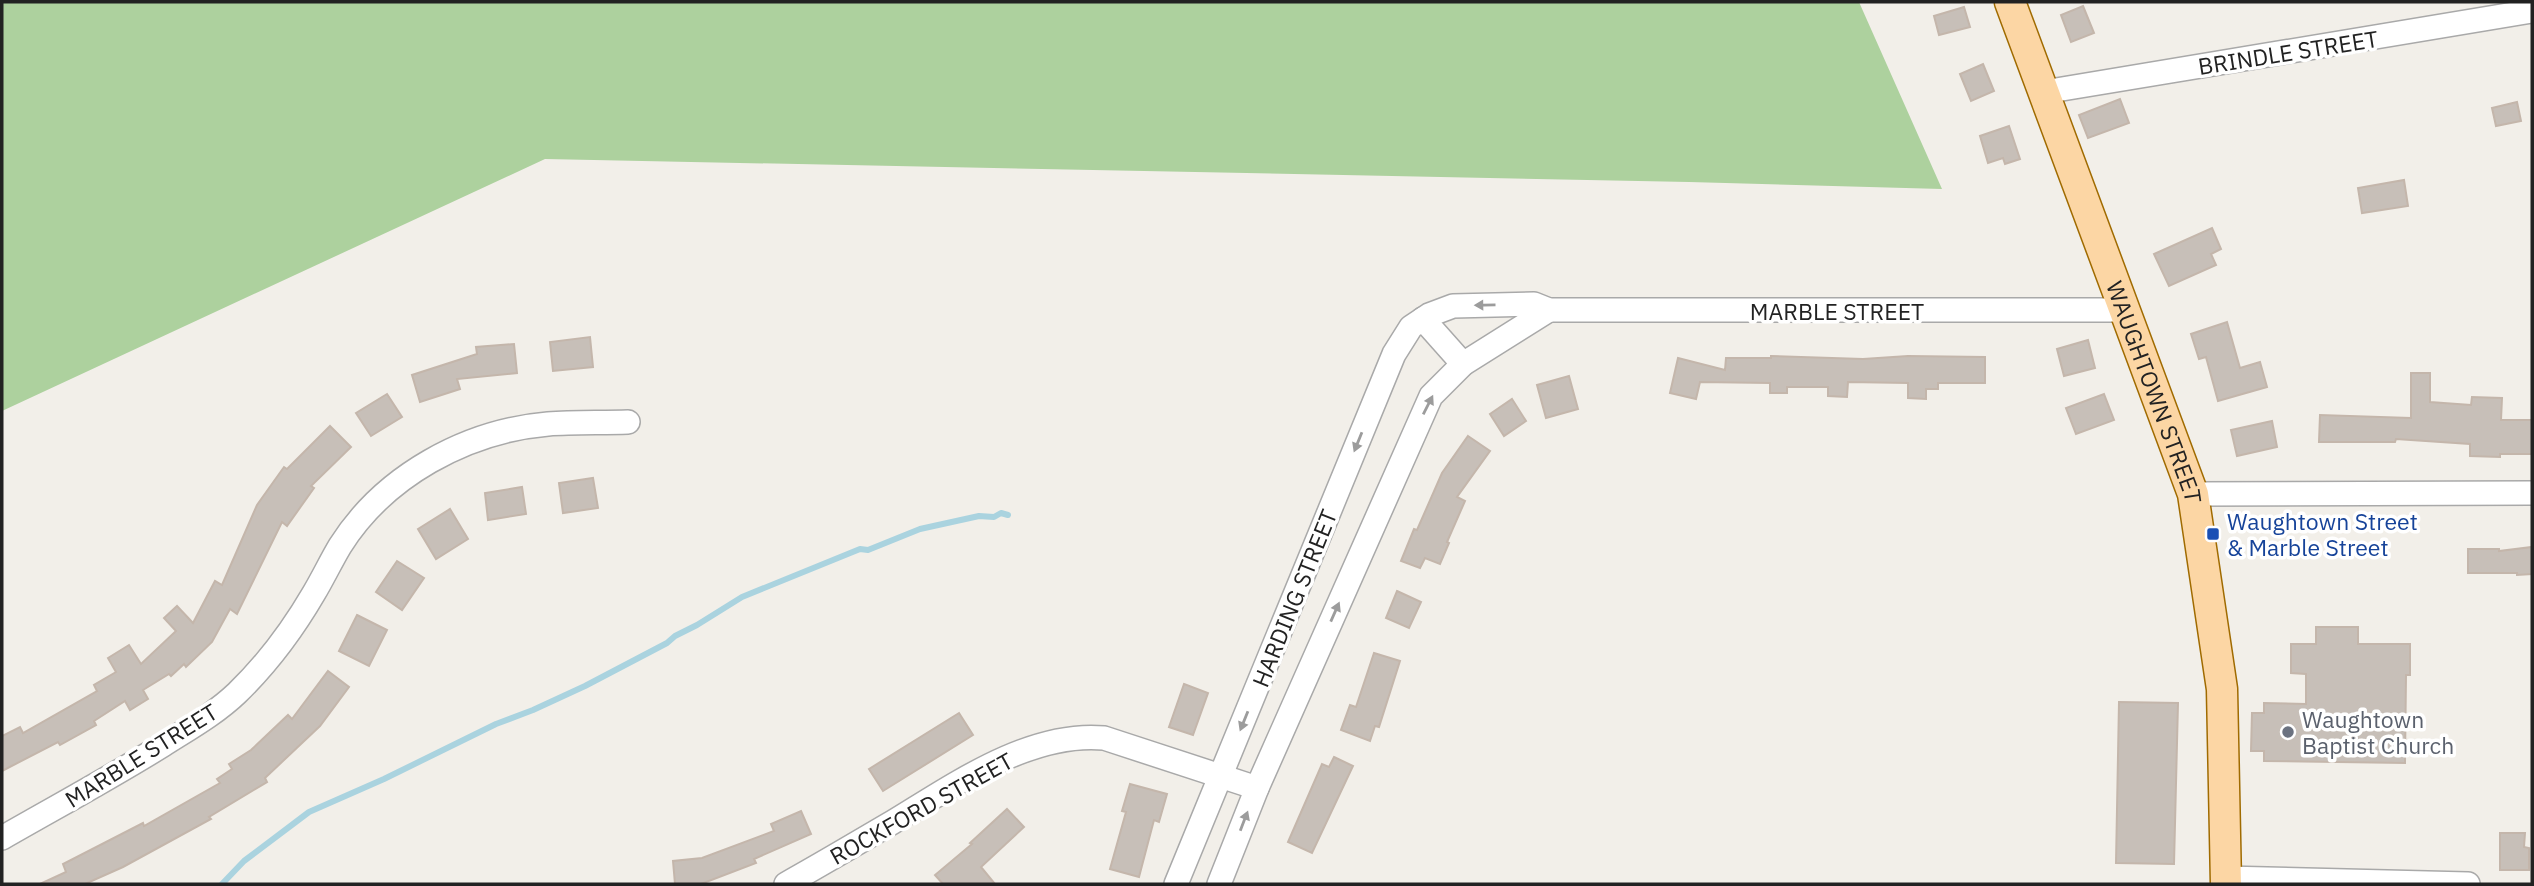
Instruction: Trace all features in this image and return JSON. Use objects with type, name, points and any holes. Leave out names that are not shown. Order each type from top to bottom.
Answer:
[{"type":"main road","name":"WAUGHTOWN STREET","points":[[2010,2],[2193,494],[2222,689],[2225,881]]},
{"type":"street","name":"BRINDLE STREET","points":[[2044,92],[2532,11]]},
{"type":"street","name":"MARBLE STREET","points":[[1423,319],[1453,306],[1534,304],[1549,310],[2124,310]]},
{"type":"street","points":[[1423,319],[1463,364],[1549,310]]},
{"type":"street","name":"HARDING STREET","points":[[1176,884],[1394,354],[1411,327],[1423,319]]},
{"type":"street","name":"HARDING STREET","points":[[1219,884],[1256,788],[1431,396],[1463,364]]},
{"type":"street","name":"MARBLE STREET","points":[[2,838],[129,766],[207,718],[235,695],[261,668],[295,625],[341,545],[363,517],[419,468],[454,449],[512,429],[548,424],[628,422]]},
{"type":"street","points":[[2193,494],[2532,493]]},
{"type":"street","name":"ROCKFORD STREET","points":[[786,884],[968,777],[1031,748],[1058,741],[1085,736],[1104,737],[1256,788]]},
{"type":"street","points":[[2225,881],[2468,884]]},
{"type":"green space","points":[[2,2],[1859,2],[1942,189],[545,159],[2,411]]},
{"type":"building","points":[[2083,6],[2094,33],[2071,42],[2061,15]]},
{"type":"building","points":[[1964,7],[1970,27],[1939,35],[1934,16]]},
{"type":"building","points":[[1983,64],[1994,91],[1971,101],[1960,74]]},
{"type":"building","points":[[2120,99],[2129,123],[2088,138],[2079,115]]},
{"type":"building","points":[[2517,102],[2521,121],[2496,126],[2492,108]]},
{"type":"building","points":[[2009,126],[2020,159],[2005,164],[2003,158],[1988,163],[1980,136]]},
{"type":"building","points":[[2404,180],[2408,206],[2362,213],[2358,188]]},
{"type":"building","points":[[2212,228],[2221,249],[2211,254],[2216,265],[2169,286],[2154,254]]},
{"type":"building","points":[[2227,322],[2240,368],[2260,362],[2267,387],[2218,401],[2206,357],[2199,359],[2191,334]]},
{"type":"building","points":[[590,337],[593,367],[553,371],[550,342]]},
{"type":"building","points":[[2088,340],[2095,368],[2064,376],[2057,349]]},
{"type":"building","points":[[514,344],[517,373],[457,379],[460,389],[420,402],[412,375],[477,354],[476,347]]},
{"type":"building","points":[[1771,356],[1863,359],[1908,356],[1985,357],[1985,383],[1938,383],[1938,389],[1926,389],[1926,399],[1908,398],[1908,383],[1848,382],[1847,397],[1828,396],[1828,387],[1787,387],[1787,393],[1770,393],[1770,383],[1700,382],[1696,399],[1670,393],[1678,358],[1725,370],[1726,358]]},
{"type":"building","points":[[2411,373],[2430,373],[2430,402],[2471,405],[2472,397],[2502,398],[2501,420],[2532,420],[2532,454],[2470,456],[2470,444],[2396,439],[2395,442],[2319,442],[2320,415],[2411,418]]},
{"type":"building","points":[[1569,376],[1578,409],[1546,418],[1537,385]]},
{"type":"building","points":[[387,394],[402,417],[371,436],[356,413]]},
{"type":"building","points":[[2104,394],[2114,420],[2076,434],[2066,408]]},
{"type":"building","points":[[1512,399],[1526,421],[1504,436],[1490,414]]},
{"type":"building","points":[[2272,421],[2277,447],[2237,456],[2231,430]]},
{"type":"building","points":[[330,426],[351,447],[311,486],[314,488],[287,526],[282,522],[237,614],[230,609],[212,642],[186,667],[184,664],[171,676],[169,674],[143,690],[148,699],[130,710],[125,701],[94,721],[96,725],[60,745],[58,742],[2,771],[2,736],[20,727],[23,733],[97,691],[94,685],[116,672],[108,658],[129,645],[141,664],[176,631],[164,618],[177,606],[193,623],[215,581],[222,585],[257,505],[284,467],[287,469]]},
{"type":"building","points":[[1468,436],[1490,451],[1457,497],[1465,501],[1440,564],[1425,558],[1420,568],[1401,561],[1442,473]]},
{"type":"building","points":[[593,478],[598,508],[563,513],[559,483]]},
{"type":"building","points":[[522,487],[526,514],[488,520],[485,493]]},
{"type":"building","points":[[450,509],[468,539],[436,559],[418,529]]},
{"type":"building","points":[[2532,547],[2532,574],[2468,573],[2468,549],[2499,551]]},
{"type":"building","points":[[397,561],[424,578],[402,610],[376,592]]},
{"type":"building","points":[[1397,591],[1421,602],[1409,628],[1386,618]]},
{"type":"building","points":[[357,615],[387,630],[369,666],[339,651]]},
{"type":"building","points":[[2316,627],[2358,627],[2358,644],[2410,644],[2410,675],[2406,675],[2405,763],[2264,761],[2264,751],[2251,751],[2252,713],[2264,713],[2264,703],[2306,704],[2306,674],[2291,673],[2291,644],[2316,644]]},
{"type":"building","points":[[1374,653],[1400,661],[1379,727],[1375,726],[1370,741],[1341,730],[1350,705],[1356,707]]},
{"type":"building","points":[[328,671],[349,687],[320,726],[265,778],[267,782],[209,817],[211,819],[123,867],[85,884],[40,884],[66,872],[63,864],[143,823],[144,826],[220,783],[217,779],[232,769],[229,764],[251,750],[288,715],[292,719]]},
{"type":"building","points":[[1184,684],[1208,693],[1193,735],[1169,727]]},
{"type":"building","points":[[2119,702],[2178,703],[2174,864],[2116,863]]},
{"type":"building","points":[[959,713],[973,735],[883,791],[869,769]]},
{"type":"building","points":[[1334,757],[1353,766],[1312,853],[1288,842],[1322,764],[1329,767]]},
{"type":"building","points":[[1130,784],[1167,794],[1159,822],[1154,820],[1139,877],[1110,869],[1126,812],[1122,811]]},
{"type":"building","points":[[1007,809],[1024,827],[981,867],[995,884],[943,884],[935,875],[972,844],[970,843]]},
{"type":"building","points":[[801,811],[811,834],[754,859],[756,863],[701,884],[675,884],[673,861],[702,858],[774,831],[771,824]]},
{"type":"building","points":[[2500,833],[2525,833],[2524,847],[2529,848],[2529,870],[2500,870]]},
{"type":"waterway","points":[[222,884],[244,861],[309,812],[496,724],[585,686],[667,643],[742,597],[860,549],[868,550],[920,529],[979,516],[994,517],[1001,513],[1008,515]]},
{"type":"place","name":"Waughtown Street & Marble Street","points":[[2213,534]]},
{"type":"place","name":"Waughtown Baptist Church","points":[[2288,732]]}]
